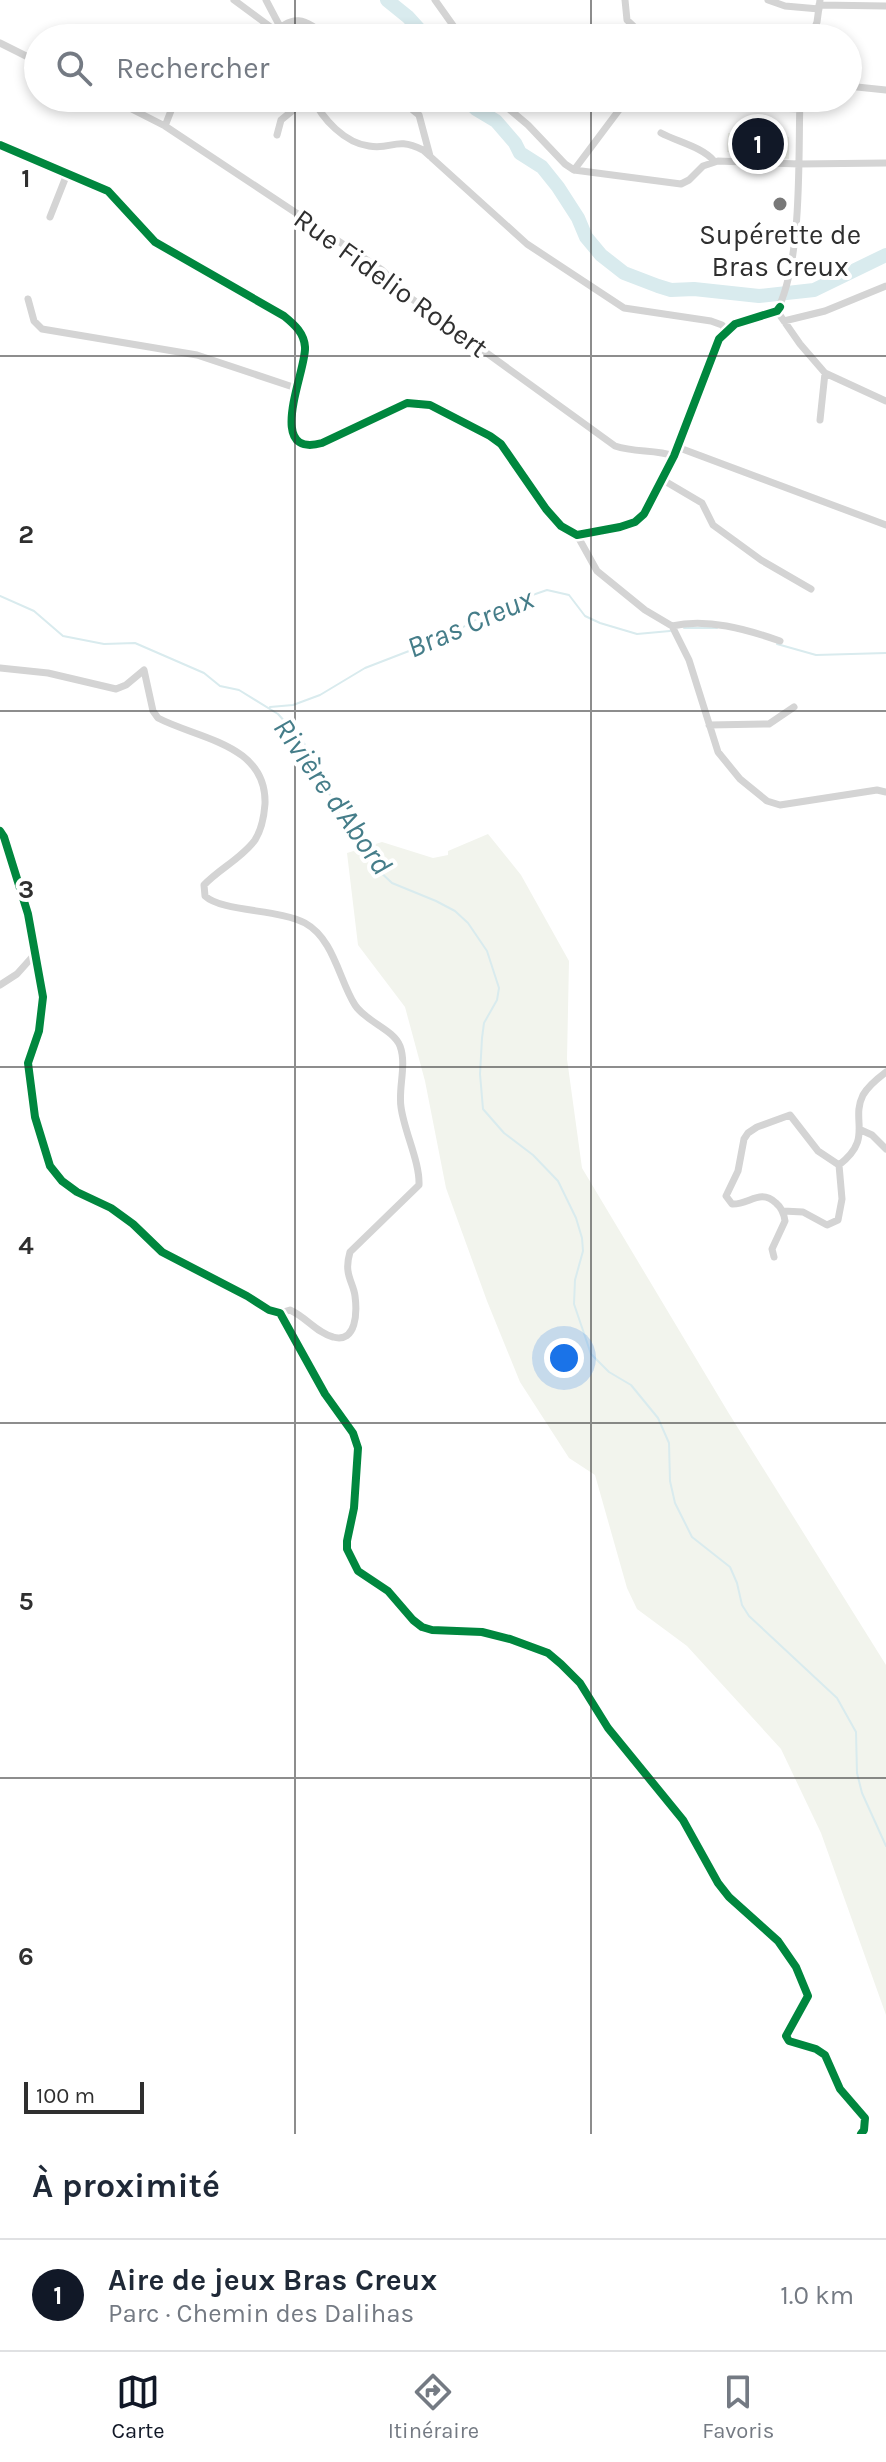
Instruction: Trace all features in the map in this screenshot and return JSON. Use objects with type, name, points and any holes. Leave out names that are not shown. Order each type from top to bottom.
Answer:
[{"type":"street","points":[[234,0],[272,24]]},
{"type":"street","points":[[266,0],[276,24]]},
{"type":"street","points":[[435,0],[452,24]]},
{"type":"street","points":[[625,0],[627,20],[631,24]]},
{"type":"street","points":[[768,0],[785,6],[886,6]]},
{"type":"street","points":[[0,43],[24,55]]},
{"type":"street","points":[[862,88],[886,90]]},
{"type":"street","name":"Rue Fidelio Robert","points":[[138,112],[165,126],[382,270],[408,296],[615,446],[629,451],[663,452],[674,456]]},
{"type":"street","points":[[165,126],[170,112]]},
{"type":"street","points":[[277,135],[281,120],[292,112]]},
{"type":"street","points":[[320,112],[326,120],[358,143],[371,147],[403,142],[412,144],[430,156],[509,230],[616,303],[632,311],[711,321],[727,331]]},
{"type":"street","points":[[415,112],[419,115],[430,156]]},
{"type":"street","points":[[513,112],[574,170],[681,184],[714,161],[886,163]]},
{"type":"street","points":[[574,170],[618,112]]},
{"type":"street","points":[[800,112],[794,242],[778,309],[825,373],[886,401]]},
{"type":"street","points":[[661,133],[705,152],[714,161]]},
{"type":"street","points":[[0,145],[108,191],[155,242],[284,316],[297,327],[305,353],[296,388],[291,429],[298,441],[308,445],[322,443],[407,403],[430,405],[490,436],[510,455],[554,518],[577,535],[635,522],[644,514],[674,456],[719,339],[735,324],[778,309]]},
{"type":"street","points":[[50,217],[67,174]]},
{"type":"street","points":[[784,321],[825,311],[886,286]]},
{"type":"street","points":[[28,299],[34,321],[42,329],[197,355],[296,388]]},
{"type":"street","points":[[820,420],[825,373]]},
{"type":"street","points":[[677,447],[886,525]]},
{"type":"street","points":[[663,480],[702,503],[713,525],[761,560],[811,589]]},
{"type":"street","points":[[577,535],[597,571],[645,610],[672,626],[689,660],[718,752],[740,779],[767,801],[780,805],[877,790],[886,792]]},
{"type":"street","points":[[672,626],[689,622],[733,627],[780,641]]},
{"type":"street","points":[[0,668],[48,673],[109,689],[120,689],[144,670],[153,711],[158,718],[227,745],[247,759],[262,783],[265,797],[260,831],[253,842],[204,885],[205,896],[219,904],[263,910],[306,924],[324,941],[363,1016],[398,1042],[402,1053],[400,1105],[419,1185],[350,1252],[348,1274],[355,1292],[355,1309],[354,1327],[349,1335],[335,1338],[290,1310],[280,1313],[269,1310],[162,1252],[111,1208],[62,1181],[50,1166],[35,1117],[28,1063],[39,1031],[43,997],[28,914],[0,831]]},
{"type":"street","points":[[709,725],[769,724],[794,707]]},
{"type":"street","points":[[0,985],[17,974],[34,955]]},
{"type":"street","points":[[783,1211],[803,1212],[827,1225],[838,1220],[842,1199],[839,1165],[855,1148],[861,1130],[863,1094],[886,1072]]},
{"type":"street","points":[[774,1257],[772,1249],[785,1221],[783,1211],[766,1196],[732,1204],[726,1196],[738,1171],[748,1133],[790,1115],[818,1151],[839,1165]]},
{"type":"street","points":[[861,1130],[872,1135],[886,1149]]},
{"type":"street","points":[[280,1313],[325,1394],[353,1433],[358,1448],[354,1508],[347,1541],[351,1559],[358,1571],[388,1591],[422,1627],[482,1632],[530,1644],[548,1653],[580,1683],[608,1728],[683,1820],[718,1883],[729,1897],[778,1941],[796,1967],[808,1996],[786,2036],[789,2041],[825,2055],[840,2089],[865,2118],[861,2134]]},
{"type":"shaded area","points":[[728,133],[789,137],[789,159],[727,152]]},
{"type":"shaded area","points":[[488,834],[521,875],[569,961],[567,1059],[582,1168],[728,1412],[886,1665],[886,2015],[821,1833],[781,1749],[687,1646],[637,1609],[627,1588],[595,1475],[569,1458],[520,1382],[446,1188],[425,1081],[405,1007],[358,945],[347,853],[382,842],[433,858],[448,855],[448,851]]},
{"type":"waterway","points":[[387,0],[414,24]]},
{"type":"waterway","points":[[481,112],[496,121],[520,153],[542,167],[578,218],[586,237],[601,255],[624,273],[658,286],[671,290],[694,289],[759,296],[814,290],[886,255]]},
{"type":"waterway","name":"Bras Creux","points":[[270,707],[293,705],[320,695],[365,668],[409,651],[429,638],[458,630],[498,607],[547,590],[569,595],[585,616],[600,623],[637,634],[670,631]]},
{"type":"waterway","name":"Rivière d'Abord","points":[[0,596],[34,611],[63,636],[104,644],[135,643],[204,673],[220,686],[239,690],[278,714],[304,743],[344,823],[376,868],[392,883],[436,901],[455,911],[468,923],[487,951],[499,988],[497,1000],[484,1023],[482,1038],[480,1074],[483,1109],[504,1133],[533,1155],[558,1181],[576,1218],[583,1251],[575,1280],[574,1304],[591,1354],[609,1372],[631,1385],[658,1418],[669,1443],[670,1481],[675,1503],[692,1537],[730,1567],[742,1605],[749,1616],[837,1698],[856,1732],[857,1773],[862,1793],[886,1846]]},
{"type":"waterway","name":"Bras Creux","points":[[684,628],[717,628]]},
{"type":"waterway","name":"Bras Creux","points":[[777,644],[816,655],[886,653]]},
{"type":"cycle path","points":[[0,145],[108,191],[155,242],[292,323],[301,333],[305,347],[292,409],[295,438],[305,444],[322,443],[407,403],[430,405],[501,444],[546,509],[561,526],[577,535],[620,527],[635,522],[644,514],[674,456],[719,339],[735,324],[777,311],[780,307]]},
{"type":"cycle path","points":[[0,831],[28,914],[43,997],[39,1031],[28,1063],[35,1117],[50,1166],[62,1181],[111,1208],[162,1252],[280,1313],[325,1394],[353,1433],[358,1448],[354,1508],[347,1541],[347,1549],[358,1571],[388,1591],[422,1627],[482,1632],[510,1639],[548,1653],[580,1683],[608,1728],[683,1820],[718,1883],[729,1897],[778,1941],[796,1967],[808,1996],[786,2036],[789,2041],[825,2055],[840,2089],[865,2118],[861,2134]]},
{"type":"place","name":"Aire de jeux Bras Creux","points":[[758,144]]},
{"type":"place","name":"Supérette de Bras Creux","points":[[780,204]]}]
